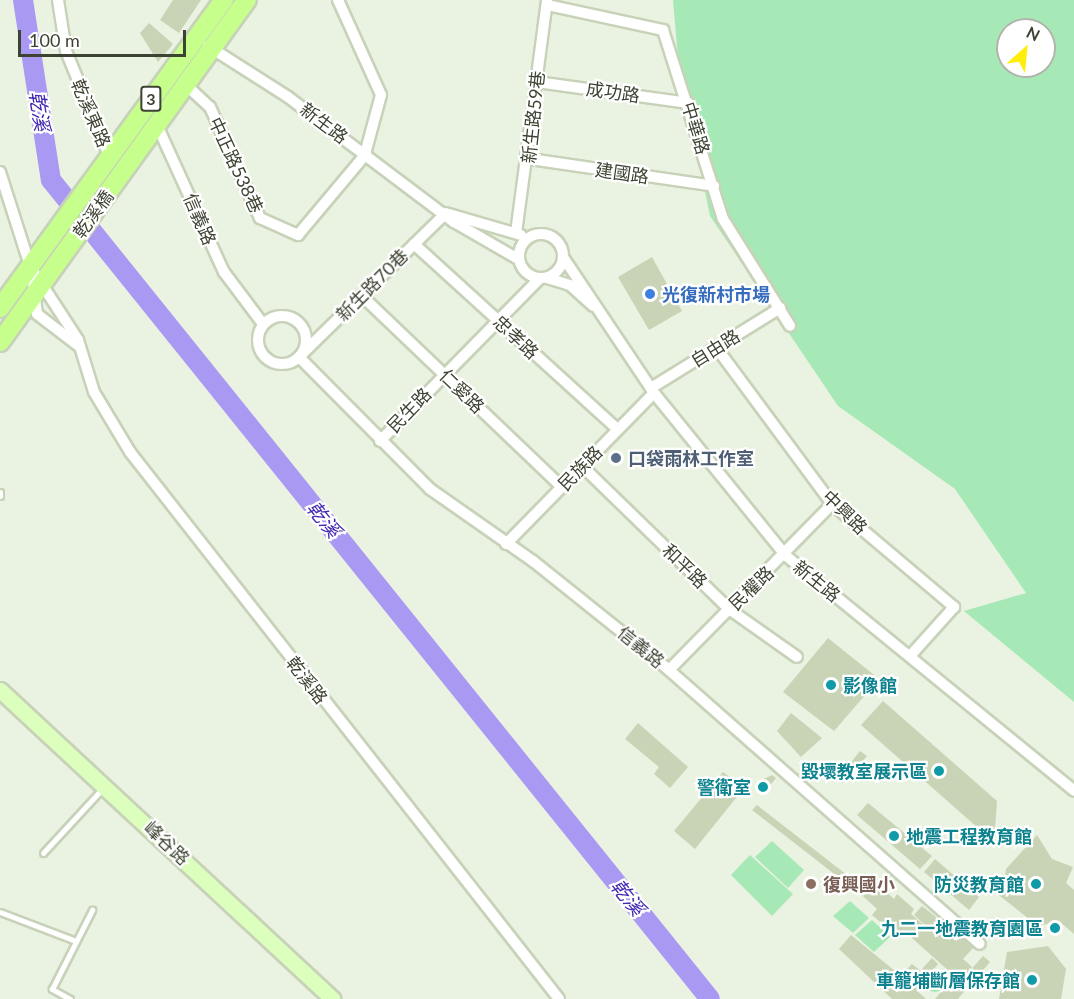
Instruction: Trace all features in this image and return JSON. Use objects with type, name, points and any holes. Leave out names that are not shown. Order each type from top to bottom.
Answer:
[{"type":"main road","name":"3","points":[[108,159],[224,0]]},
{"type":"main road","name":"3","points":[[157,124],[185,84],[213,50],[247,0]]},
{"type":"main road","name":"乾溪橋","points":[[43,284],[157,124]]},
{"type":"main road","name":"乾溪橋","points":[[30,266],[44,250],[108,159]]},
{"type":"main road","name":"3","points":[[0,308],[30,266]]},
{"type":"main road","name":"3","points":[[0,342],[43,284]]},
{"type":"street","name":"乾溪東路","points":[[58,0],[66,51],[108,159]]},
{"type":"street","points":[[338,0],[381,94],[365,154]]},
{"type":"street","name":"新生路59巷","points":[[516,233],[530,159],[547,3]]},
{"type":"street","name":"中華路","points":[[547,3],[663,30],[689,103],[723,219],[790,326]]},
{"type":"street","name":"新生路","points":[[198,38],[446,213],[518,259],[528,274],[576,289],[610,324]]},
{"type":"street","name":"成功路","points":[[537,82],[689,103]]},
{"type":"street","name":"中正路538巷","points":[[185,84],[210,107],[260,218],[298,235],[365,154]]},
{"type":"street","points":[[141,114],[157,124]]},
{"type":"street","name":"信義路","points":[[157,124],[224,272],[263,324]]},
{"type":"street","name":"建國路","points":[[530,159],[714,186]]},
{"type":"street","name":"乾溪路","points":[[0,172],[30,266],[32,299]]},
{"type":"street","name":"新生路","points":[[446,213],[528,237],[541,233],[555,238],[563,257],[610,324],[652,391],[785,555],[1074,791]]},
{"type":"street","name":"新生路70巷","points":[[299,357],[446,213]]},
{"type":"street","points":[[518,259],[528,237]]},
{"type":"street","name":"忠孝路","points":[[414,244],[617,429]]},
{"type":"street","points":[[543,278],[558,270],[563,257]]},
{"type":"street","name":"乾溪路","points":[[30,266],[80,347],[94,392],[154,486],[559,999]]},
{"type":"street","name":"民生路","points":[[380,441],[496,319],[543,278]]},
{"type":"street","name":"仁愛路","points":[[362,296],[562,487]]},
{"type":"street","points":[[32,299],[37,314],[80,347]]},
{"type":"street","name":"自由路","points":[[652,391],[716,347],[780,308]]},
{"type":"street","points":[[277,316],[299,323],[306,336],[299,357],[276,363],[263,354],[258,339],[263,324],[277,316]]},
{"type":"street","name":"中興路","points":[[716,347],[832,504],[954,607],[910,656]]},
{"type":"street","name":"信義路","points":[[299,357],[430,489],[506,544],[669,670],[980,944]]},
{"type":"street","name":"民族路","points":[[506,544],[652,391]]},
{"type":"street","name":"和平路","points":[[582,466],[729,609],[797,657]]},
{"type":"street","name":"民權路","points":[[669,670],[785,555],[832,504]]},
{"type":"street","name":"峰谷路","points":[[0,690],[105,785],[332,999]]},
{"type":"lane","points":[[43,853],[105,785]]},
{"type":"lane","points":[[70,999],[52,989],[92,910]]},
{"type":"lane","points":[[0,912],[76,941]]},
{"type":"green space","points":[[673,0],[1074,0],[1074,702],[964,611],[1026,593],[955,489],[838,406],[710,216],[678,58]]},
{"type":"green space","points":[[772,841],[804,870],[788,888],[755,857]]},
{"type":"green space","points":[[750,855],[793,894],[772,916],[731,875]]},
{"type":"green space","points":[[850,901],[869,918],[853,933],[833,916]]},
{"type":"green space","points":[[872,920],[890,937],[874,952],[855,935]]},
{"type":"green space","points":[[932,976],[938,976],[943,984],[941,990],[932,992],[927,987],[927,981]]},
{"type":"building","points":[[173,0],[201,0],[179,33],[160,20]]},
{"type":"building","points":[[149,23],[173,44],[158,62],[140,33]]},
{"type":"building","name":"光復新村市場","points":[[652,257],[682,311],[649,330],[618,277]]},
{"type":"building","name":"影像館","points":[[828,638],[879,679],[834,731],[783,692]]},
{"type":"building","name":"毀壞教室展示區","points":[[883,701],[997,801],[994,842],[861,725]]},
{"type":"building","points":[[791,713],[822,738],[801,757],[777,731]]},
{"type":"building","points":[[638,723],[688,767],[670,788],[654,774],[659,767],[625,739]]},
{"type":"building","points":[[860,751],[867,756],[850,776],[844,771]]},
{"type":"building","points":[[723,772],[744,788],[695,849],[674,831]]},
{"type":"building","name":"警衛室","points":[[772,775],[776,778],[764,793],[756,783]]},
{"type":"building","name":"地震工程教育館","points":[[868,803],[932,856],[920,869],[857,815]]},
{"type":"building","points":[[757,805],[856,882],[851,887],[752,810]]},
{"type":"building","name":"防災教育館","points":[[1037,835],[1052,859],[1073,867],[1066,883],[1074,890],[1074,934],[1059,921],[1038,926],[991,889],[1004,884],[1006,869]]},
{"type":"building","points":[[935,859],[979,897],[969,910],[924,872]]},
{"type":"building","points":[[865,873],[894,899],[897,894],[914,909],[911,914],[947,945],[914,915],[922,906],[974,947],[963,959],[972,967],[960,981],[903,930],[898,937],[872,915],[877,909],[854,888]]},
{"type":"building","points":[[851,935],[901,976],[912,964],[929,977],[917,991],[926,999],[892,999],[839,949]]},
{"type":"building","name":"車籠埔斷層保存館","points":[[1048,946],[1066,969],[1061,999],[999,999],[1007,952]]},
{"type":"building","points":[[983,956],[990,962],[968,988],[961,981]]},
{"type":"building","points":[[932,958],[938,964],[929,975],[922,969]]},
{"type":"building","points":[[954,977],[967,988],[958,999],[935,999]]},
{"type":"waterway","name":"乾溪","points":[[23,0],[51,180],[710,999]]},
{"type":"place","name":"光復新村市場","points":[[650,294]]},
{"type":"place","name":"口袋雨林工作室","points":[[616,458]]},
{"type":"place","name":"影像館","points":[[831,685]]},
{"type":"place","name":"毀壞教室展示區","points":[[939,771]]},
{"type":"place","name":"警衛室","points":[[763,787]]},
{"type":"place","name":"地震工程教育館","points":[[894,836]]},
{"type":"place","name":"復興國小","points":[[811,884]]},
{"type":"place","name":"防災教育館","points":[[1036,884]]},
{"type":"place","name":"九二一地震教育園區","points":[[1055,928]]},
{"type":"place","name":"車籠埔斷層保存館","points":[[1032,980]]}]
